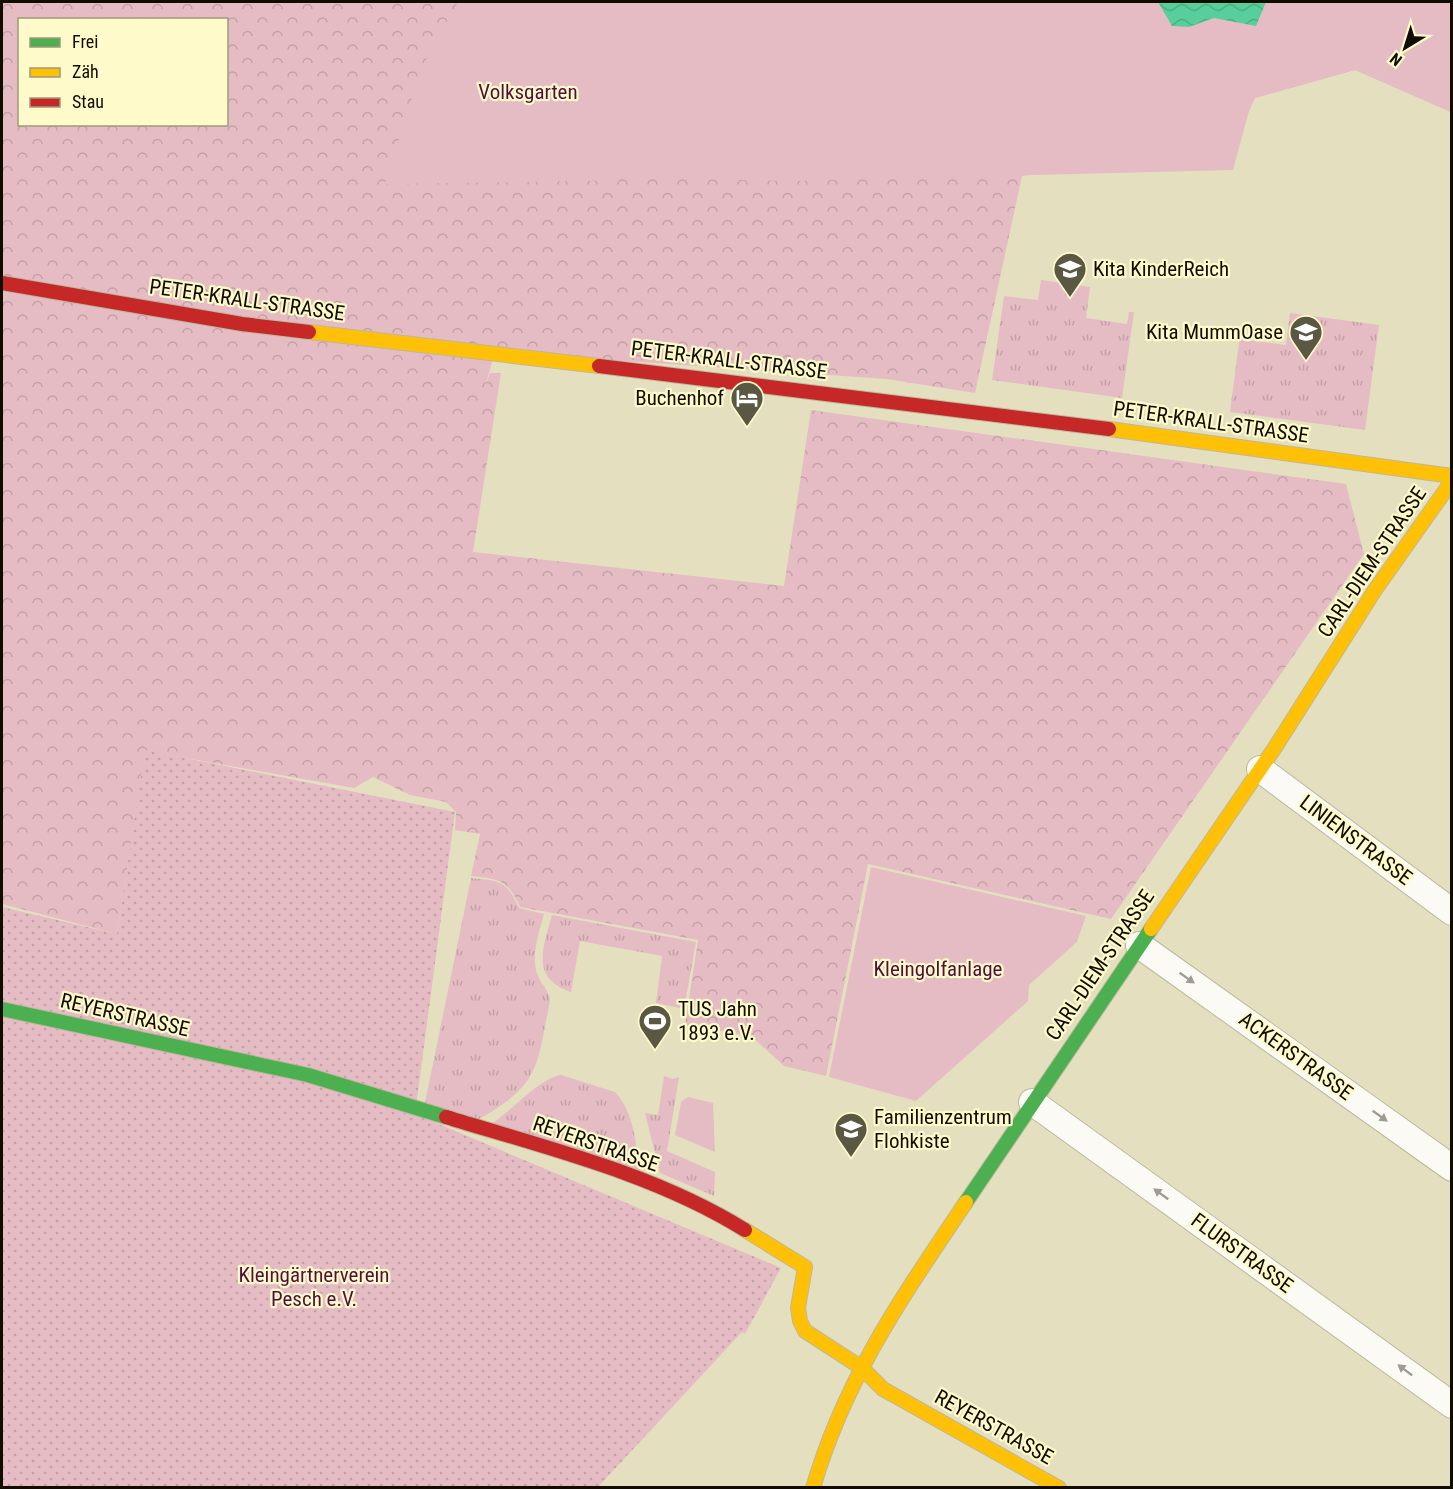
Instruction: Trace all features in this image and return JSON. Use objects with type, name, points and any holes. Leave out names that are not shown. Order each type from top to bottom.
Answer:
[{"type":"street","name":"PETER-KRALL-STRASSE","points":[[2,284],[242,324],[944,407],[1452,476]]},
{"type":"street","name":"CARL-DIEM-STRASSE","points":[[813,1488],[826,1443],[860,1367],[1032,1102],[1260,769],[1375,590],[1452,481]]},
{"type":"street","name":"LINIENSTRASSE","points":[[1260,769],[1452,912]]},
{"type":"street","name":"ACKERSTRASSE","points":[[1139,945],[1452,1168]]},
{"type":"street","name":"REYERSTRASSE","points":[[2,1009],[308,1075],[479,1126],[651,1183],[721,1215],[805,1267],[797,1296],[798,1321],[816,1342],[860,1367],[883,1389],[1059,1488]]},
{"type":"street","name":"FLURSTRASSE","points":[[1032,1102],[1452,1405]]},
{"type":"green space","points":[[2,2],[509,2],[1361,48],[1451,112],[1355,70],[1255,98],[1249,111],[1065,169],[1022,176],[975,393],[887,379],[495,352],[485,387],[490,373],[501,373],[473,552],[784,586],[811,410],[1346,484],[1364,554],[1111,919],[868,864],[826,1076],[784,1066],[751,1036],[685,1025],[698,940],[520,907],[511,891],[502,882],[471,876],[480,834],[455,830],[456,812],[446,802],[410,795],[373,777],[354,788],[146,751],[117,934],[2,904]]},
{"type":"green space","name":"Volksgarten","points":[[458,2],[1451,2],[1451,112],[1355,70],[1255,98],[1249,111],[1233,170],[796,181],[629,178],[590,181],[385,184],[422,67]]},
{"type":"green space","points":[[1041,280],[1090,287],[1086,318],[1127,324],[1129,312],[1134,312],[1122,398],[992,380],[1004,296],[1038,300]]},
{"type":"green space","points":[[1290,313],[1379,325],[1365,430],[1230,412],[1241,327],[1246,327],[1245,340],[1286,345]]},
{"type":"green space","name":"Kleingärtnerverein Pesch e.V.","points":[[145,750],[455,812],[415,1114],[781,1268],[745,1334],[742,1332],[598,1487],[2,1488],[2,907],[117,934]]},
{"type":"green space","name":"Kleingolfanlage","points":[[871,867],[1086,916],[1077,942],[1029,985],[1028,1001],[916,1101],[829,1077]]},
{"type":"green space","points":[[471,878],[496,881],[506,887],[519,908],[544,914],[536,945],[535,961],[538,976],[550,1001],[538,1059],[532,1073],[513,1096],[477,1120],[425,1103]]},
{"type":"green space","points":[[552,915],[696,942],[684,1009],[656,1003],[662,956],[580,941],[571,992],[558,986],[549,979],[543,961],[545,939]]},
{"type":"green space","points":[[561,1075],[615,1092],[622,1100],[631,1120],[641,1175],[490,1125],[535,1088]]},
{"type":"green space","points":[[664,1076],[673,1079],[679,1077],[667,1151],[715,1172],[714,1196],[660,1173],[645,1113],[658,1115]]},
{"type":"green space","points":[[688,1097],[713,1103],[715,1152],[675,1135],[681,1102]]},
{"type":"water","points":[[1158,2],[1266,2],[1256,26],[1214,18],[1189,27],[1172,26]]},
{"type":"traffic: fast","points":[[966,1202],[1151,929]]},
{"type":"traffic: fast","points":[[2,1009],[308,1075],[446,1117]]},
{"type":"traffic: slow","points":[[309,332],[599,366]]},
{"type":"traffic: slow","points":[[1109,429],[1452,476]]},
{"type":"traffic: slow","points":[[1151,929],[1274,749],[1375,590],[1452,481]]},
{"type":"traffic: slow","points":[[813,1488],[826,1448],[859,1374],[898,1305],[966,1202]]},
{"type":"traffic: slow","points":[[745,1230],[805,1267],[798,1308],[800,1321],[805,1331],[862,1368],[883,1389],[1059,1488]]},
{"type":"traffic: jam","points":[[2,283],[242,324],[309,332]]},
{"type":"traffic: jam","points":[[599,366],[1109,429]]},
{"type":"traffic: jam","points":[[446,1117],[600,1164],[675,1193],[745,1230]]},
{"type":"place","name":"Kita KinderReich","points":[[1070,298]]},
{"type":"place","name":"Kita MummOase","points":[[1306,361]]},
{"type":"place","name":"Buchenhof","points":[[747,427]]},
{"type":"place","name":"TUS Jahn 1893 e.V.","points":[[655,1050]]},
{"type":"place","name":"Familienzentrum Flohkiste","points":[[851,1158]]}]
